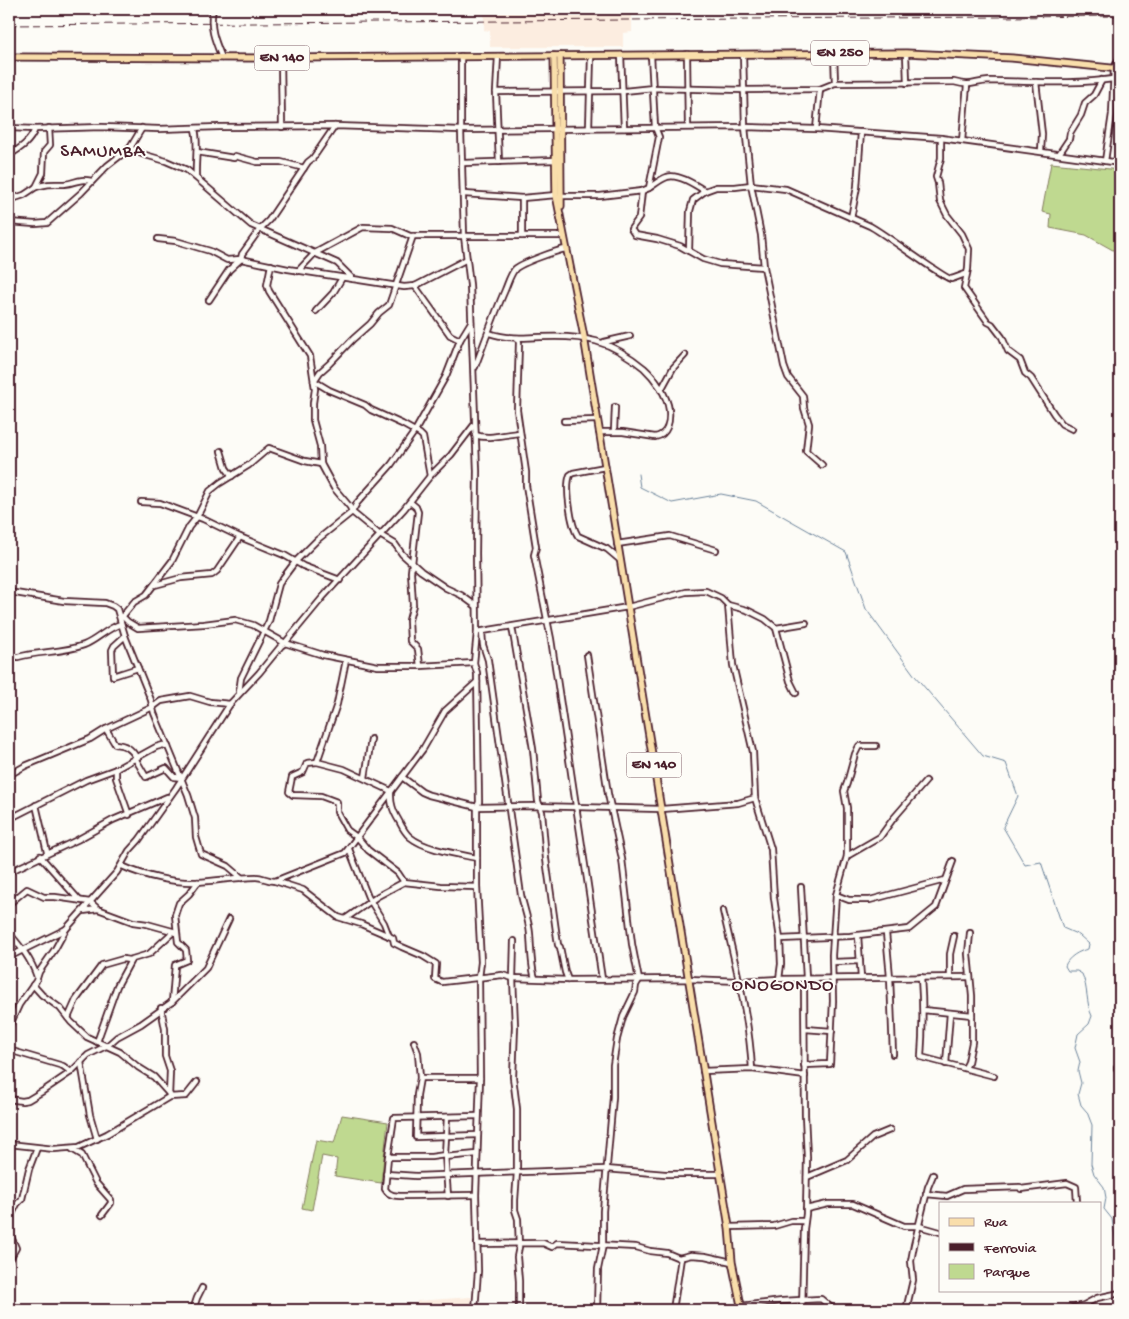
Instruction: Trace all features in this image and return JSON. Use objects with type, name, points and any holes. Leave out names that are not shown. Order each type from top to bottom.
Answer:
[{"type":"main road","name":"EN 250","points":[[557,56],[906,53],[1012,58],[1117,68]]},
{"type":"main road","name":"EN 140","points":[[9,57],[557,56],[557,160],[561,221],[579,304],[729,1227],[732,1262],[742,1308]]},
{"type":"street","points":[[213,9],[211,24],[214,40],[222,58]]},
{"type":"street","points":[[906,53],[907,83]]},
{"type":"street","points":[[688,54],[688,128]]},
{"type":"street","points":[[743,54],[745,127],[751,185],[761,235],[764,267],[785,372],[803,396],[804,408],[809,424],[806,451],[822,465]]},
{"type":"street","points":[[834,54],[835,83]]},
{"type":"street","points":[[621,55],[624,91],[624,128]]},
{"type":"street","points":[[650,188],[659,137],[655,127],[652,55]]},
{"type":"street","points":[[461,56],[464,236],[474,369],[474,425],[477,472],[476,606],[479,632],[488,660],[521,895],[530,935],[532,970],[535,978]]},
{"type":"street","points":[[498,56],[496,92],[499,162]]},
{"type":"street","points":[[589,128],[591,56]]},
{"type":"street","points":[[1105,161],[1112,114],[1113,79],[1120,56]]},
{"type":"street","points":[[281,58],[282,127]]},
{"type":"street","points":[[496,92],[624,91],[653,88],[688,90],[820,89],[835,83],[954,82],[967,85],[986,81],[1036,82],[1113,79]]},
{"type":"street","points":[[1059,154],[1081,115],[1085,103],[1094,95],[1102,80]]},
{"type":"street","points":[[1036,82],[1042,134],[1041,151]]},
{"type":"street","points":[[962,141],[967,85]]},
{"type":"street","points":[[816,129],[820,89]]},
{"type":"street","points":[[208,300],[229,270],[241,259],[242,254],[335,126]]},
{"type":"street","points":[[9,128],[195,129],[335,126],[461,130],[655,127],[816,129],[941,138],[1120,163]]},
{"type":"street","points":[[36,186],[42,173],[44,152],[50,145],[49,128]]},
{"type":"street","points":[[9,222],[35,224],[47,222],[130,148],[142,128]]},
{"type":"street","points":[[9,155],[25,145],[35,129]]},
{"type":"street","points":[[195,129],[198,143],[195,160],[196,177]]},
{"type":"street","points":[[851,218],[857,195],[862,132]]},
{"type":"street","points":[[941,138],[941,158],[936,177],[940,201],[946,216],[962,234],[966,242],[970,258],[964,288],[988,322],[992,324],[1002,337],[1007,349],[1020,360],[1025,373],[1031,378],[1054,414],[1062,424],[1072,429]]},
{"type":"street","points":[[130,148],[179,166],[196,177],[234,212],[260,229],[336,263],[353,279]]},
{"type":"street","points":[[197,152],[234,158],[235,156],[265,163],[281,162],[304,168]]},
{"type":"street","points":[[463,163],[557,160]]},
{"type":"street","points":[[464,194],[522,198],[558,195],[600,196],[642,191],[668,176],[693,183],[705,191]]},
{"type":"street","points":[[9,200],[24,195],[36,186],[48,183],[70,183],[81,179],[92,181]]},
{"type":"street","points":[[689,250],[689,217],[691,205],[695,197],[716,187],[751,185],[786,189],[882,232],[947,278],[951,279],[966,274]]},
{"type":"street","points":[[642,191],[639,218],[632,227],[634,235],[657,239],[689,250],[702,259],[727,266],[764,267]]},
{"type":"street","points":[[522,198],[522,236]]},
{"type":"street","points":[[298,271],[315,253],[366,226],[392,228],[413,236],[564,236]]},
{"type":"street","points":[[314,381],[320,372],[370,324],[378,313],[389,305],[413,236]]},
{"type":"street","points":[[158,239],[176,241],[210,251],[227,260],[241,259],[298,271],[396,286],[415,286],[467,259]]},
{"type":"street","points":[[474,369],[496,310],[514,270],[555,251],[566,249]]},
{"type":"street","points":[[271,265],[267,285],[269,291],[310,356],[315,389],[313,415],[320,446],[321,464],[334,488],[352,512],[380,535],[395,544],[412,563],[446,588],[461,595],[476,606]]},
{"type":"street","points":[[316,311],[333,293],[342,278]]},
{"type":"street","points":[[415,286],[450,336],[460,340]]},
{"type":"street","points":[[238,696],[244,673],[272,612],[279,584],[295,562],[323,535],[352,512],[357,503],[391,465],[415,431],[446,376],[460,340],[471,321]]},
{"type":"street","points":[[489,333],[519,340],[524,338],[584,337],[604,342],[640,365],[652,377],[667,402],[669,411],[668,426],[665,431],[654,437],[599,432]]},
{"type":"street","points":[[604,342],[630,336]]},
{"type":"street","points":[[519,340],[517,390],[526,485],[536,547],[534,556],[548,620],[563,711],[602,979]]},
{"type":"street","points":[[661,390],[673,368],[685,355]]},
{"type":"street","points":[[314,381],[329,390],[364,404],[371,410],[402,424],[423,437],[430,476]]},
{"type":"street","points":[[614,432],[615,407]]},
{"type":"street","points":[[564,421],[597,420]]},
{"type":"street","points":[[9,1027],[19,1006],[66,929],[122,866],[129,851],[139,840],[182,778],[230,704],[260,673],[281,646],[410,502],[474,425]]},
{"type":"street","points":[[475,435],[489,438],[501,434],[520,433]]},
{"type":"street","points":[[18,657],[79,647],[94,640],[115,626],[134,602],[146,595],[172,561],[210,491],[249,465],[265,450],[269,448],[305,461],[321,464]]},
{"type":"street","points":[[221,451],[226,468],[232,476]]},
{"type":"street","points":[[604,467],[570,475],[568,485],[572,518],[575,532],[578,536],[603,546],[620,560]]},
{"type":"street","points":[[141,502],[160,503],[197,517],[284,555],[295,562],[340,580]]},
{"type":"street","points":[[410,502],[418,509],[411,572],[413,605],[409,620],[410,641],[418,649],[420,666]]},
{"type":"street","points":[[617,544],[670,536],[716,550]]},
{"type":"street","points":[[153,585],[181,578],[212,575],[240,537]]},
{"type":"street","points":[[479,632],[628,607],[699,590],[706,591],[728,605],[765,619],[776,628],[790,682],[796,693]]},
{"type":"street","points":[[9,592],[64,601],[105,603],[113,606],[121,620],[125,636],[175,767],[182,778],[195,818],[197,842],[201,854],[228,866],[242,878]]},
{"type":"street","points":[[728,605],[733,665],[753,752],[755,798],[771,849],[774,898],[780,939],[781,964],[779,979]]},
{"type":"street","points":[[121,620],[138,628],[235,620],[252,625],[285,643],[323,655],[378,666],[474,664]]},
{"type":"street","points":[[776,628],[806,623]]},
{"type":"street","points":[[512,627],[533,749],[558,945],[568,980]]},
{"type":"street","points":[[475,1310],[478,1271],[476,1173],[480,1078],[479,978],[481,962],[477,887],[477,807],[479,802],[477,673],[474,664],[479,632]]},
{"type":"street","points":[[125,636],[112,650],[113,676],[138,668]]},
{"type":"street","points":[[587,655],[608,794],[622,859],[632,944],[639,980],[623,1017],[613,1065],[612,1102],[603,1211],[603,1246],[598,1269],[597,1310]]},
{"type":"street","points":[[317,762],[337,704],[346,660]]},
{"type":"street","points":[[275,881],[340,855],[349,849],[423,749],[445,711],[477,682]]},
{"type":"street","points":[[10,772],[90,739],[106,729],[153,707],[161,701],[186,696],[230,704]]},
{"type":"street","points":[[106,729],[115,744],[130,749],[146,777],[166,768],[174,777],[182,778]]},
{"type":"street","points":[[365,778],[371,739]]},
{"type":"street","points":[[9,819],[135,757],[160,746],[168,747]]},
{"type":"street","points":[[804,1065],[830,1064],[833,937],[836,895],[847,856],[847,808],[844,791],[859,746],[876,746]]},
{"type":"street","points":[[391,791],[344,769],[317,762],[307,763],[303,772],[292,777],[288,792],[293,795],[326,797],[338,802],[337,812],[348,830],[368,850],[398,873],[404,882]]},
{"type":"street","points":[[116,768],[116,778],[129,815]]},
{"type":"street","points":[[402,776],[422,792],[429,795],[477,807],[662,809],[738,803],[755,798]]},
{"type":"street","points":[[847,856],[880,837],[926,780]]},
{"type":"street","points":[[391,791],[390,801],[395,814],[410,837],[429,846],[477,858]]},
{"type":"street","points":[[9,872],[47,852],[77,840],[115,819],[129,815],[170,795]]},
{"type":"street","points":[[36,805],[47,852]]},
{"type":"street","points":[[349,849],[363,885],[387,928],[389,936]]},
{"type":"street","points":[[40,856],[80,900]]},
{"type":"street","points":[[780,939],[886,933],[909,929],[936,907],[953,861]]},
{"type":"street","points":[[122,866],[132,871],[178,882],[257,877],[302,890],[333,914],[389,936],[402,948],[423,956],[436,964],[435,976],[438,981],[447,982],[502,975],[513,978],[568,980],[688,978],[739,981],[806,978],[970,976]]},
{"type":"street","points":[[836,895],[849,900],[870,900],[945,880]]},
{"type":"street","points":[[172,1002],[175,965],[187,960],[186,950],[178,942],[174,932],[176,909],[198,882]]},
{"type":"street","points":[[345,919],[404,882],[477,887]]},
{"type":"street","points":[[801,887],[806,978],[804,984],[804,1065],[807,1177],[802,1310]]},
{"type":"street","points":[[9,904],[27,889],[44,897],[90,902],[98,909],[133,922],[174,932]]},
{"type":"street","points":[[83,911],[98,909]]},
{"type":"street","points":[[723,911],[751,1046],[752,1069]]},
{"type":"street","points":[[9,1099],[28,1100],[71,1072],[88,1055],[141,1024],[183,993],[192,980],[206,968],[229,919]]},
{"type":"street","points":[[9,957],[66,929]]},
{"type":"street","points":[[68,1018],[76,1000],[102,965],[123,959],[131,960],[150,954],[174,932]]},
{"type":"street","points":[[9,933],[24,950],[37,978]]},
{"type":"street","points":[[886,933],[893,1054]]},
{"type":"street","points":[[965,1068],[972,1042],[968,954],[970,933]]},
{"type":"street","points":[[858,935],[861,978]]},
{"type":"street","points":[[950,976],[950,954],[954,936]]},
{"type":"street","points":[[514,941],[515,1026],[513,1077],[517,1109],[515,1210],[518,1219],[519,1242],[517,1257],[519,1310]]},
{"type":"street","points":[[97,1042],[117,986],[131,960]]},
{"type":"street","points":[[833,962],[860,961]]},
{"type":"street","points":[[921,977],[923,1010],[921,1057],[994,1076]]},
{"type":"street","points":[[33,985],[42,995],[60,1008],[87,1037],[120,1052],[152,1076],[169,1096]]},
{"type":"street","points":[[161,1008],[165,1029],[165,1056],[170,1071],[169,1096]]},
{"type":"street","points":[[923,1010],[972,1015]]},
{"type":"street","points":[[946,1064],[950,1013]]},
{"type":"street","points":[[805,1029],[832,1031]]},
{"type":"street","points":[[414,1042],[418,1053],[420,1078],[417,1095],[416,1137],[478,1135]]},
{"type":"street","points":[[9,1050],[63,1066],[71,1072]]},
{"type":"street","points":[[81,1062],[90,1115],[97,1139]]},
{"type":"street","points":[[703,1071],[752,1069],[805,1076]]},
{"type":"street","points":[[420,1078],[480,1078]]},
{"type":"street","points":[[9,1144],[37,1148],[79,1148],[169,1096],[186,1096],[197,1082]]},
{"type":"street","points":[[476,1195],[393,1196],[385,1189],[394,1118],[478,1116]]},
{"type":"street","points":[[447,1117],[445,1156],[448,1196]]},
{"type":"street","points":[[807,1177],[847,1160],[874,1137],[890,1130]]},
{"type":"street","points":[[9,1220],[17,1204],[22,1199],[29,1169],[37,1148]]},
{"type":"street","points":[[72,1149],[82,1155],[96,1183],[111,1200],[111,1204],[102,1215]]},
{"type":"street","points":[[388,1156],[431,1157],[477,1154]]},
{"type":"street","points":[[386,1174],[416,1176],[606,1169],[665,1174],[720,1174]]},
{"type":"street","points":[[906,1310],[913,1280],[912,1261],[919,1226],[926,1194],[933,1175]]},
{"type":"street","points":[[926,1194],[947,1196],[964,1189],[1020,1187],[1021,1189],[1067,1183],[1076,1187],[1077,1202]]},
{"type":"street","points":[[806,1209],[828,1204],[853,1204],[904,1226],[919,1226],[939,1232]]},
{"type":"street","points":[[729,1227],[774,1226],[791,1221],[804,1221]]},
{"type":"street","points":[[9,1232],[16,1248],[9,1260]]},
{"type":"street","points":[[477,1244],[543,1242],[552,1247],[557,1243],[642,1248],[650,1252],[668,1253],[681,1258],[691,1255],[705,1256],[732,1262]]},
{"type":"street","points":[[674,1310],[681,1258]]},
{"type":"street","points":[[193,1310],[202,1288]]},
{"type":"street","points":[[1065,1310],[1084,1305],[1097,1298],[1120,1294]]},
{"type":"street","points":[[742,1308],[822,1299],[834,1310]]},
{"type":"shaded area","points":[[484,9],[632,9],[632,32],[623,33],[623,47],[490,47],[490,31],[484,30]]},
{"type":"shaded area","points":[[471,1297],[471,1310],[417,1310],[417,1301]]},
{"type":"green space","points":[[1051,163],[1120,170],[1120,254],[1086,235],[1050,228],[1051,214],[1042,212]]},
{"type":"green space","points":[[342,1115],[388,1122],[381,1183],[335,1176],[337,1159],[322,1156],[312,1210],[302,1208],[316,1140],[334,1143]]},
{"type":"waterway","points":[[638,474],[640,487],[672,503],[721,494],[756,501],[846,552],[866,609],[915,676],[983,756],[1006,763],[1018,796],[1003,827],[1025,865],[1041,862],[1063,928],[1079,935],[1089,944],[1088,949],[1074,955],[1065,966],[1068,971],[1077,971],[1082,974],[1092,1016],[1089,1024],[1078,1034],[1075,1048],[1080,1062],[1078,1071],[1081,1083],[1078,1094],[1081,1105],[1087,1112],[1092,1125],[1091,1164],[1094,1174],[1104,1187],[1106,1198],[1104,1209],[1112,1219],[1116,1243],[1120,1248]]},
{"type":"railway","points":[[9,25],[1120,16]]},
{"type":"district","name":"SAMUMBA","points":[[103,152]]},
{"type":"district","name":"ONOGONDO","points":[[783,986]]}]
